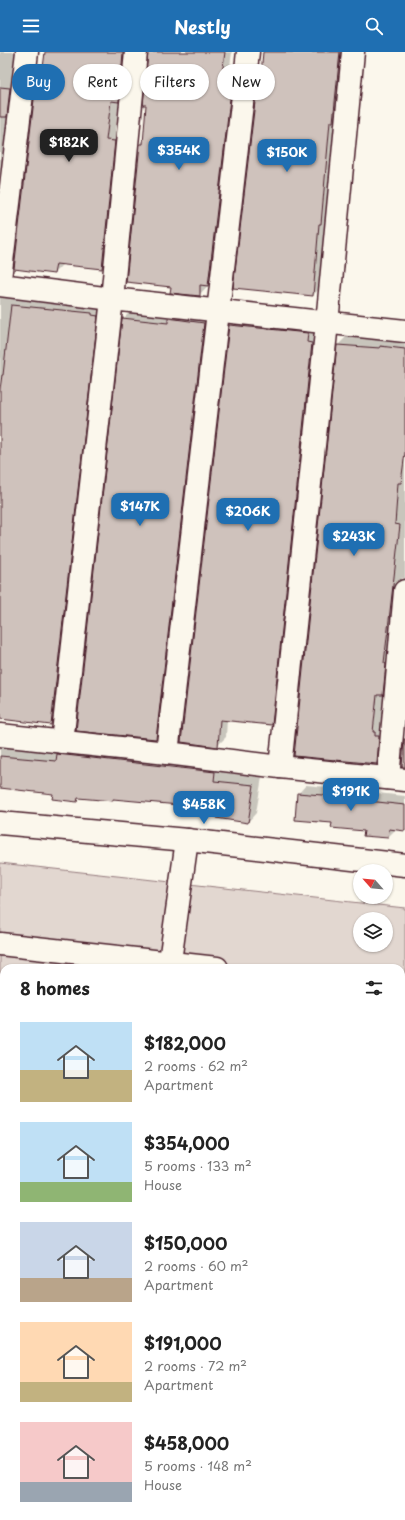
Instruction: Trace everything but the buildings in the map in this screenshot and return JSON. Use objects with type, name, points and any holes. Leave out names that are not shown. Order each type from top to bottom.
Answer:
[{"type":"street","points":[[0,279],[27,52]]},
{"type":"street","points":[[62,742],[112,299],[136,52]]},
{"type":"street","points":[[167,753],[248,52]]},
{"type":"street","points":[[280,767],[327,323],[353,52]]},
{"type":"street","points":[[0,285],[112,299],[405,331]]},
{"type":"street","points":[[0,735],[396,779],[405,591]]},
{"type":"street","points":[[0,823],[187,840],[405,865]]},
{"type":"street","points":[[169,964],[187,840]]},
{"type":"street","points":[[0,944],[154,964]]},
{"type":"shaded area","points":[[0,863],[353,902],[353,904],[369,904],[405,908],[405,964],[0,964]]}]
